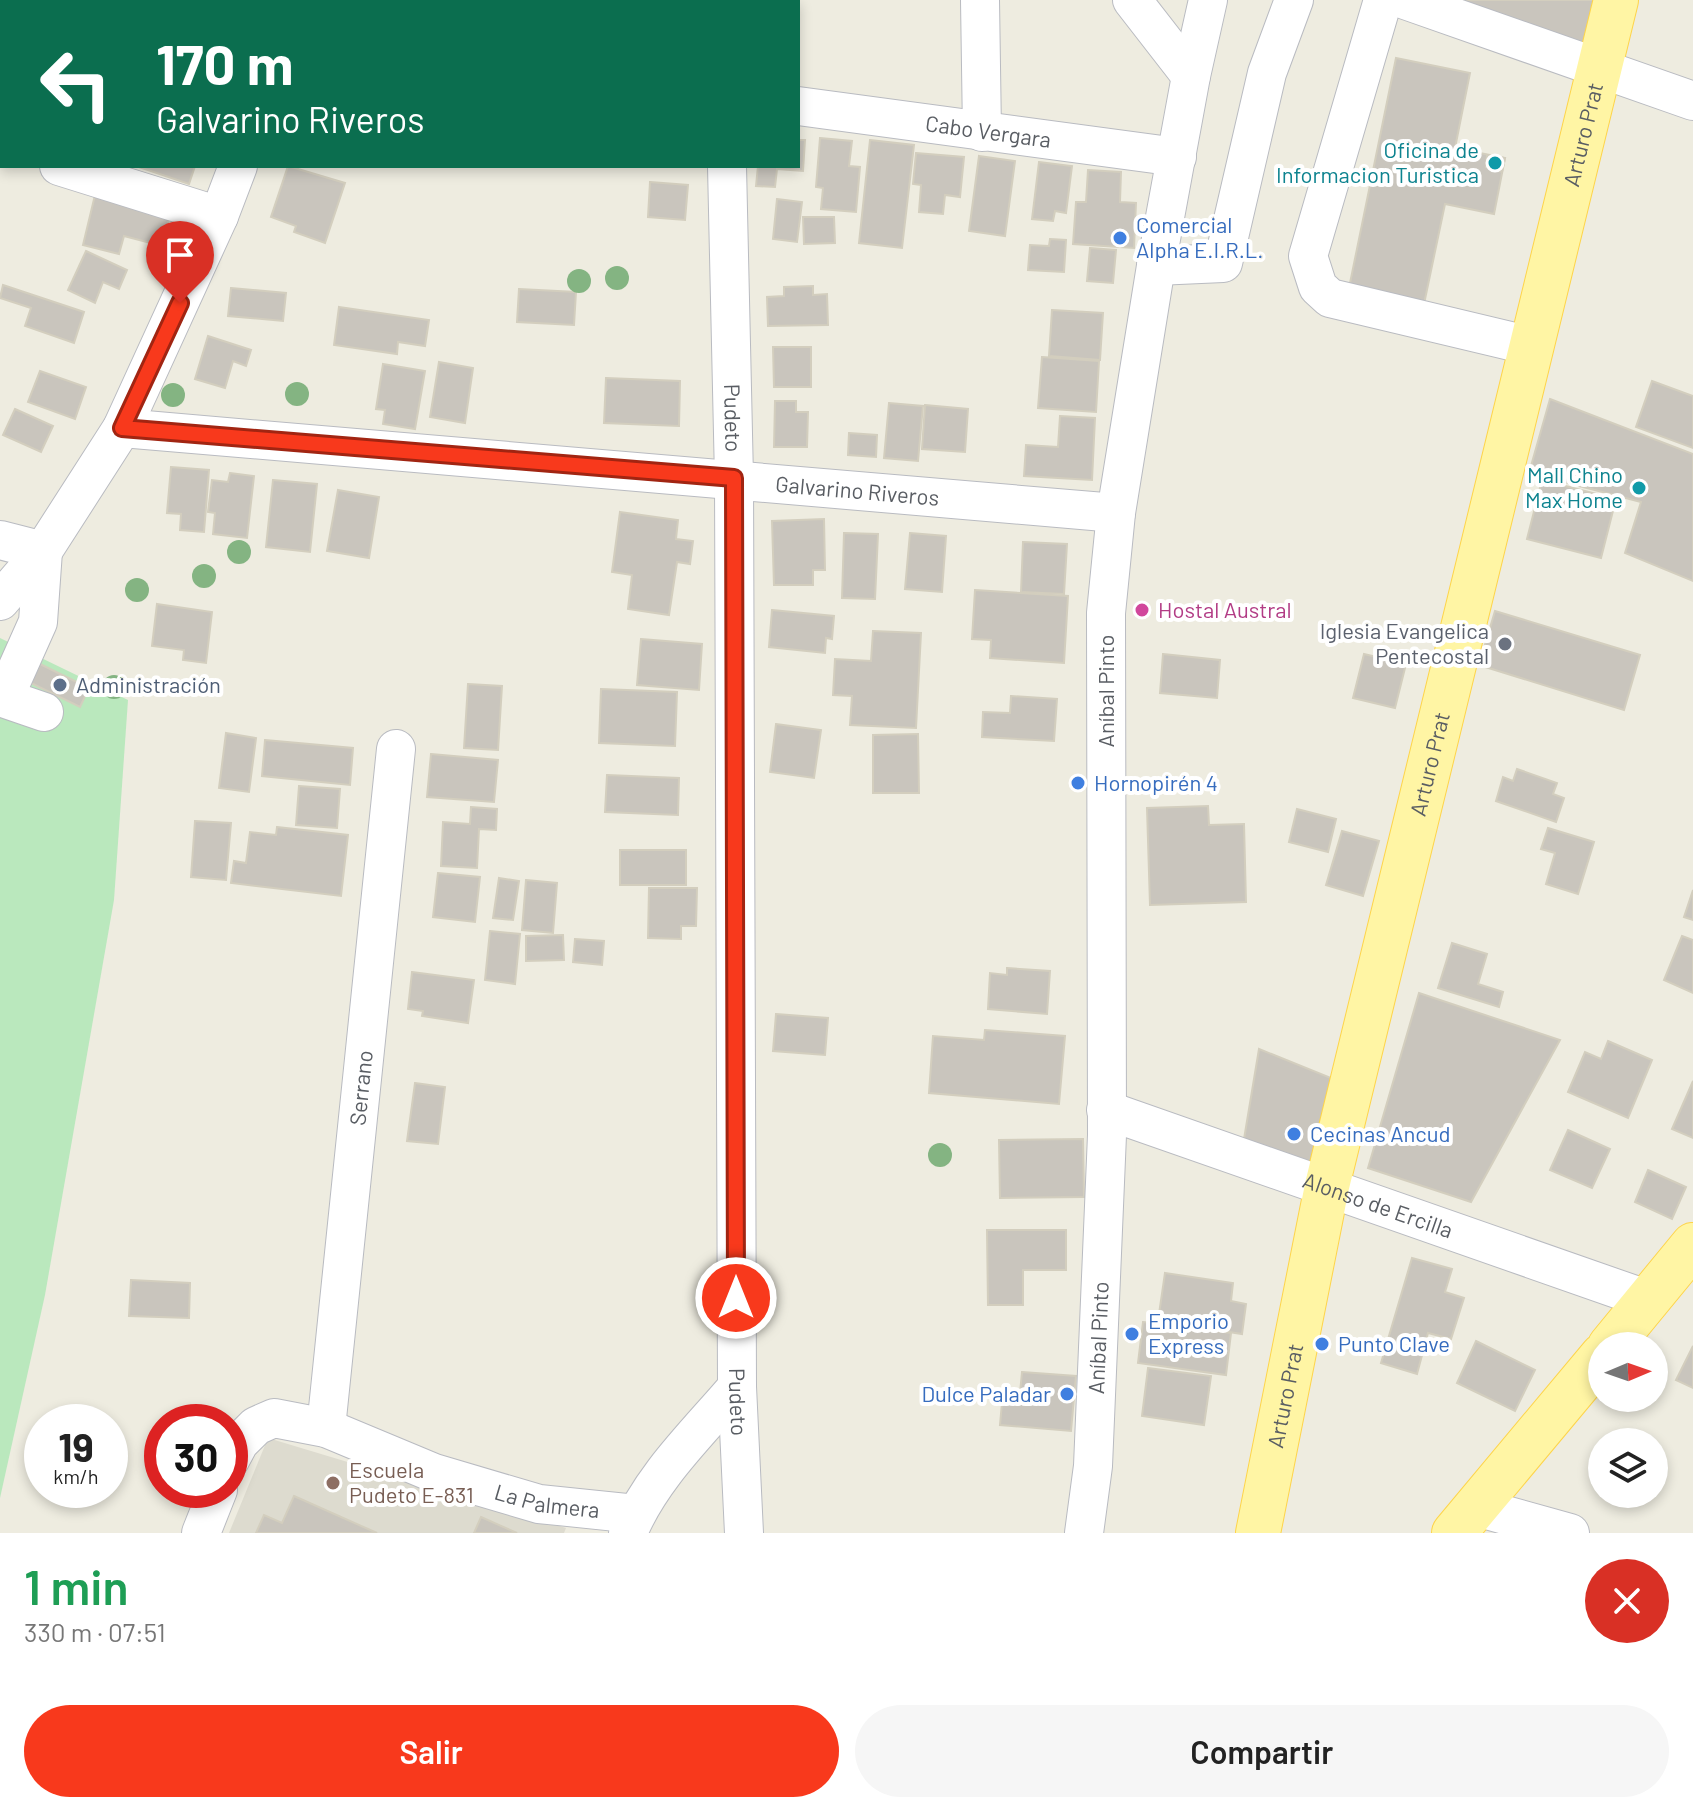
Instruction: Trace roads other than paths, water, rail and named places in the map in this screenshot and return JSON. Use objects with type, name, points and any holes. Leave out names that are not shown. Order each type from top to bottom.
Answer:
[{"type":"main road","name":"Arturo Prat","points":[[1258,1533],[1327,1186],[1616,0]]},
{"type":"main road","points":[[1622,1332],[1693,1245]]},
{"type":"main road","points":[[1465,1520],[1588,1373]]},
{"type":"street","points":[[980,0],[982,132]]},
{"type":"street","points":[[1132,0],[1191,76]]},
{"type":"street","name":"Aníbal Pinto","points":[[1084,1533],[1093,1466],[1106,1110],[1106,613],[1116,513],[1156,266],[1208,0]]},
{"type":"street","points":[[1156,266],[1223,263],[1267,73],[1294,0]]},
{"type":"street","points":[[1383,0],[1308,256],[1318,287],[1330,298],[1531,346]]},
{"type":"street","points":[[1405,0],[1693,101]]},
{"type":"street","name":"Cabo Vergara","points":[[800,106],[1177,157]]},
{"type":"street","points":[[65,168],[219,216]]},
{"type":"street","points":[[0,601],[43,551],[122,428],[219,216],[237,168]]},
{"type":"street","name":"Pudeto","points":[[727,168],[734,478],[737,1387],[744,1533]]},
{"type":"street","name":"Galvarino Riveros","points":[[122,428],[1116,513]]},
{"type":"street","points":[[0,540],[43,551]]},
{"type":"street","points":[[43,551],[38,622],[2,698],[44,712]]},
{"type":"street","name":"Serrano","points":[[326,1428],[396,749]]},
{"type":"street","name":"Alonso de Ercilla","points":[[1106,1110],[1649,1300]]},
{"type":"street","points":[[632,1524],[660,1478],[737,1387]]},
{"type":"street","name":"La Palmera","points":[[248,1434],[256,1426],[274,1418],[326,1428],[434,1473],[539,1504],[632,1524]]},
{"type":"street","points":[[201,1533],[211,1508]]},
{"type":"street","points":[[1465,1520],[1570,1533]]},
{"type":"place","name":"Oficina de Informacion Turistica","points":[[1495,163]]},
{"type":"place","name":"Comercial Alpha E.I.R.L.","points":[[1120,238]]},
{"type":"place","name":"Mall Chino Max Home","points":[[1639,488]]},
{"type":"place","name":"Hostal Austral","points":[[1142,610]]},
{"type":"place","name":"Iglesia Evangelica Pentecostal","points":[[1505,644]]},
{"type":"place","name":"Administración","points":[[60,685]]},
{"type":"place","name":"Hornopirén 4","points":[[1078,783]]},
{"type":"place","name":"Cecinas Ancud","points":[[1294,1134]]},
{"type":"place","name":"Emporio Express","points":[[1132,1334]]},
{"type":"place","name":"Punto Clave","points":[[1322,1344]]},
{"type":"place","name":"Dulce Paladar","points":[[1067,1394]]},
{"type":"place","name":"Escuela Pudeto E-831","points":[[333,1483]]}]
